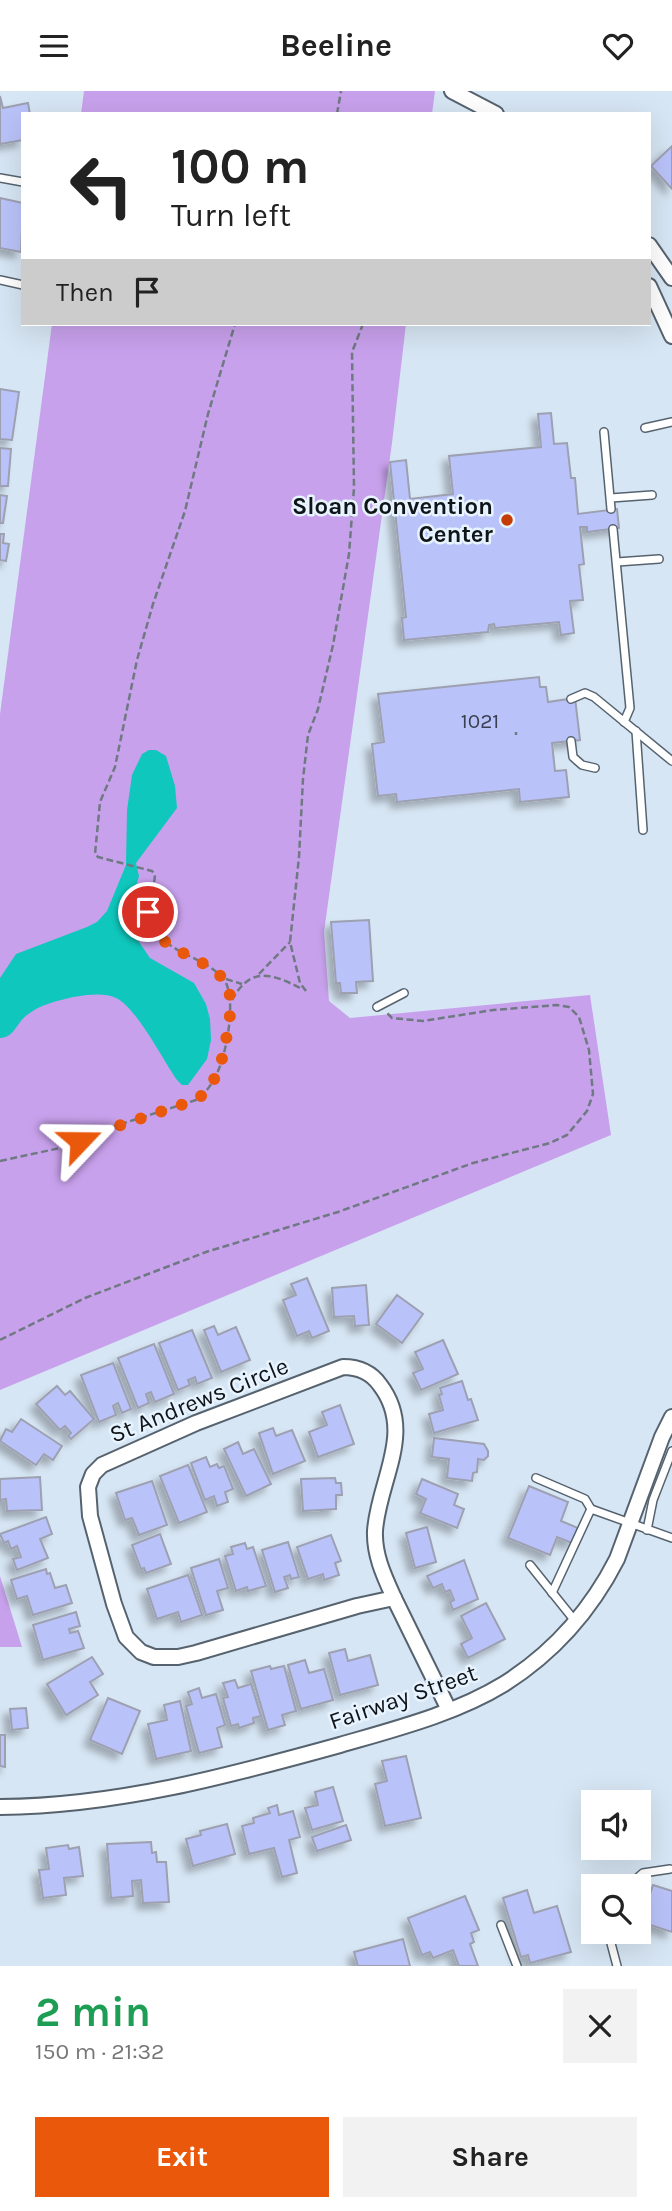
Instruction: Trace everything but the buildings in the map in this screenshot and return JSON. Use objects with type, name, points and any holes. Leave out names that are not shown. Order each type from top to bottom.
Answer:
[{"type":"street","points":[[452,91],[492,112]]},
{"type":"street","points":[[651,248],[672,278]]},
{"type":"street","points":[[651,290],[672,336]]},
{"type":"street","name":"St Andrews Circle","points":[[394,1598],[196,1653],[162,1658],[141,1653],[126,1637],[114,1604],[90,1516],[87,1494],[90,1481],[102,1465],[150,1442],[330,1371],[343,1367],[357,1368],[375,1378],[384,1390],[396,1429],[392,1463],[377,1515],[375,1534],[382,1571],[449,1710]]},
{"type":"street","name":"Fairway Street","points":[[0,1807],[143,1794],[244,1772],[449,1710],[486,1694],[522,1672],[556,1643],[576,1622],[607,1578],[672,1417]]},
{"type":"lane","points":[[0,178],[21,182]]},
{"type":"lane","points":[[0,280],[21,285]]},
{"type":"lane","points":[[645,428],[672,422]]},
{"type":"lane","points":[[604,432],[611,509]]},
{"type":"lane","points":[[611,498],[652,495]]},
{"type":"lane","points":[[613,529],[630,708],[624,722]]},
{"type":"lane","points":[[617,562],[659,559]]},
{"type":"lane","points":[[571,699],[584,693],[594,697],[672,761]]},
{"type":"lane","points":[[636,731],[643,830]]},
{"type":"lane","points":[[571,741],[573,757],[577,762],[595,768]]},
{"type":"lane","points":[[379,1006],[404,993]]},
{"type":"lane","points":[[646,1529],[653,1500],[672,1451]]},
{"type":"lane","points":[[536,1478],[585,1499],[591,1509],[672,1538]]},
{"type":"lane","points":[[552,1593],[591,1509]]},
{"type":"lane","points":[[530,1565],[576,1622]]},
{"type":"lane","points":[[642,1874],[670,1869]]},
{"type":"lane","points":[[501,1925],[517,1966]]},
{"type":"lane","points":[[611,1944],[617,1966]]},
{"type":"path","points":[[337,112],[341,91]]},
{"type":"path","points":[[234,326],[212,401],[185,511],[145,628],[115,767],[100,802],[95,854],[97,857],[146,868],[155,874],[148,912],[152,927],[180,952],[223,978],[242,984]]},
{"type":"path","points":[[256,976],[269,976],[290,982],[306,991],[300,983],[290,942],[303,779],[308,735],[318,709],[333,645],[349,554],[354,488],[352,352],[362,326]]},
{"type":"path","points":[[230,1003],[242,984],[256,976],[290,942]]},
{"type":"path","points":[[0,1161],[60,1148],[196,1100],[205,1094],[218,1071],[225,1044],[230,1003],[229,988],[223,978]]},
{"type":"path","points":[[0,1340],[85,1298],[206,1252],[338,1212],[474,1163],[550,1143],[567,1135],[587,1111],[593,1094],[589,1051],[579,1017],[569,1007],[557,1005],[494,1010],[423,1021],[392,1018],[379,1006]]},
{"type":"shaded area","points":[[84,91],[435,91],[432,112],[81,112]]},
{"type":"shaded area","points":[[52,326],[406,326],[324,932],[329,1001],[350,1018],[590,995],[611,1135],[0,1390],[0,714]]},
{"type":"shaded area","points":[[156,750],[166,756],[175,786],[177,808],[136,863],[139,876],[127,918],[128,926],[150,958],[194,983],[206,1004],[211,1040],[207,1059],[188,1085],[182,1085],[177,1080],[132,1012],[124,1003],[111,996],[84,995],[43,1006],[27,1015],[12,1033],[0,1038],[0,978],[16,954],[87,927],[97,922],[107,911],[126,865],[127,810],[132,775],[142,754]]},
{"type":"shaded area","points":[[0,1576],[22,1647],[0,1647]]},
{"type":"place","name":"Sloan Convention Center","points":[[507,520]]},
{"type":"route","points":[[80,1141],[196,1100],[205,1094],[222,1061],[230,1005],[229,988],[215,972],[192,960],[159,936],[152,927],[148,912]]}]
